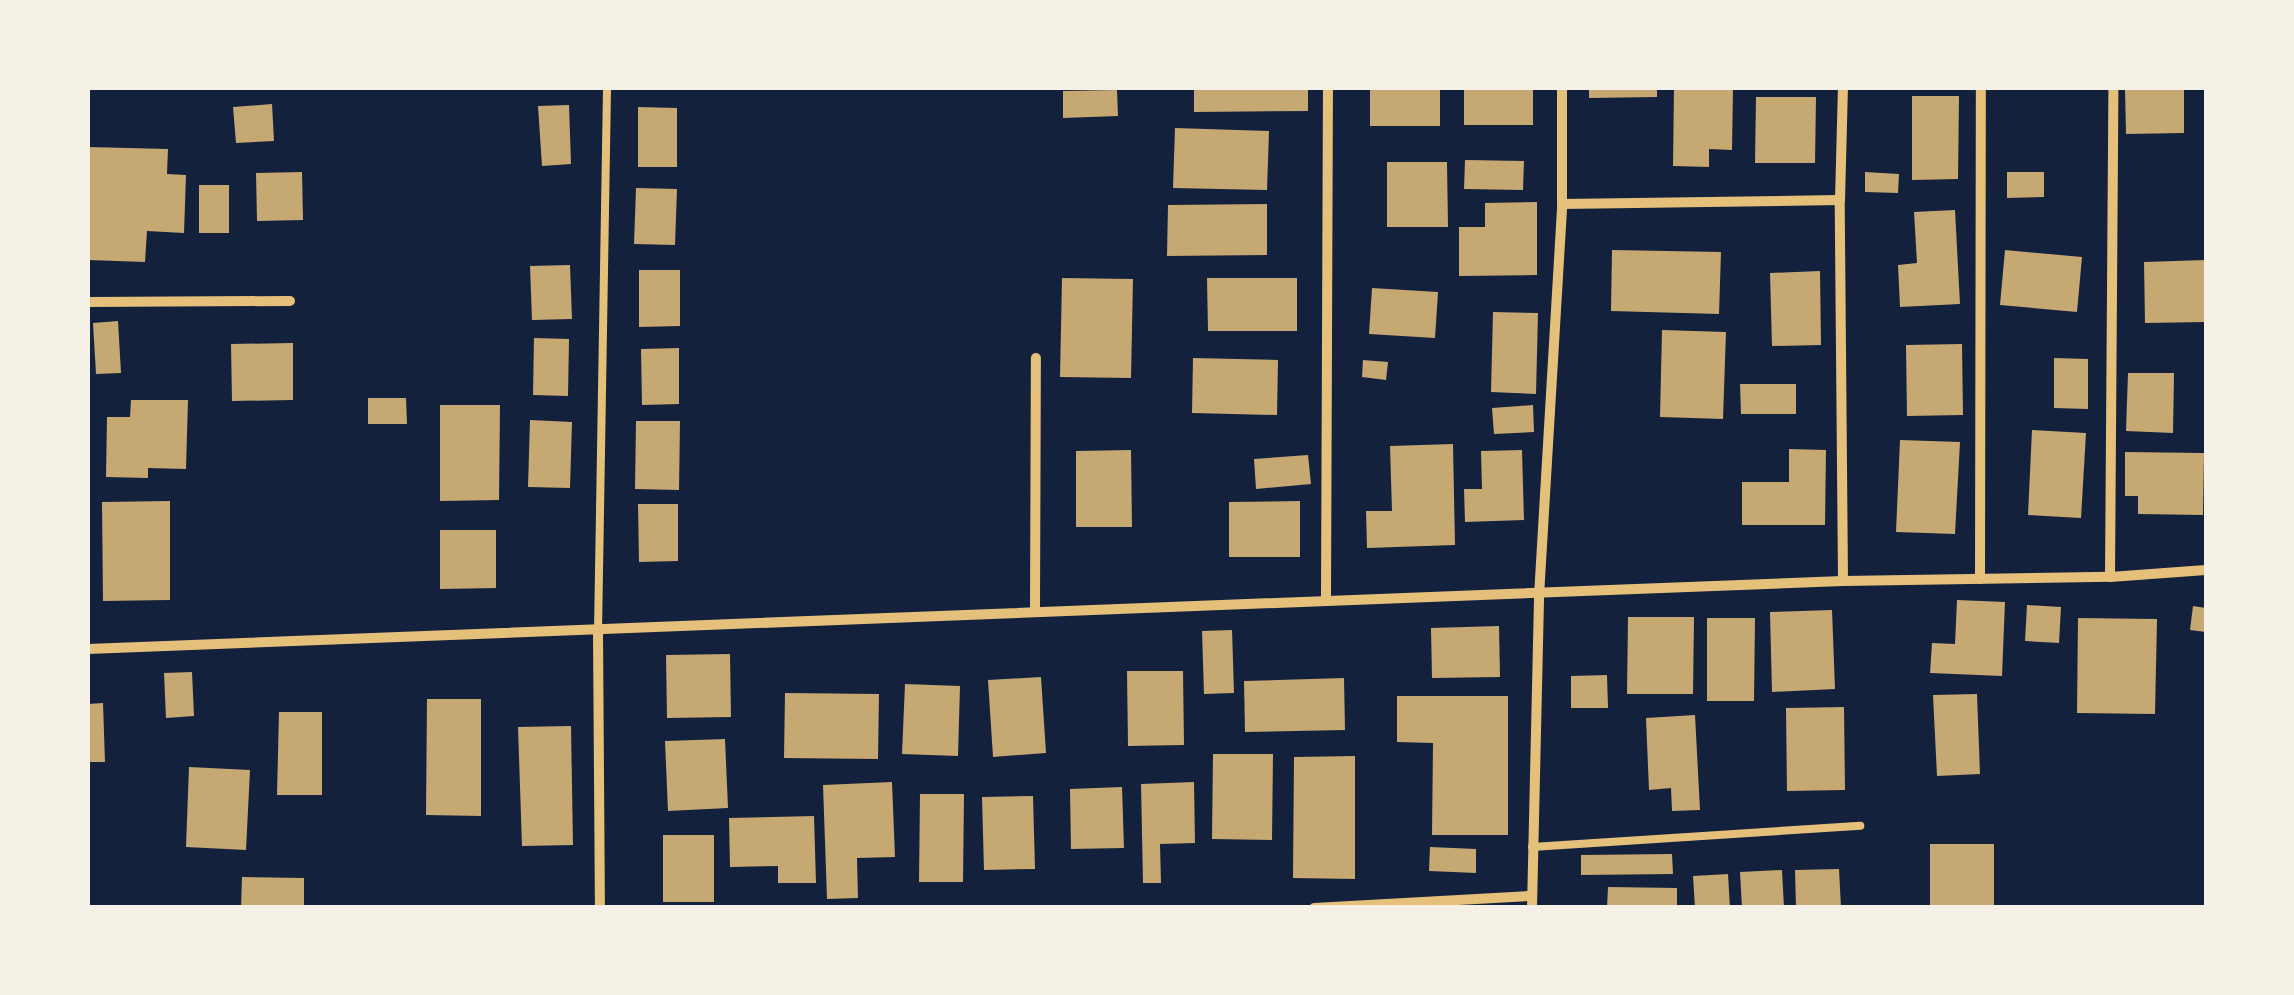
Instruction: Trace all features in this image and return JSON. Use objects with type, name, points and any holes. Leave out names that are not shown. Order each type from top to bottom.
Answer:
[{"type":"street","points":[[1326,600],[1328,88]]},
{"type":"street","points":[[1314,908],[1532,902],[1540,596],[1562,204],[1562,88]]},
{"type":"street","points":[[1843,580],[1840,200],[1844,88]]},
{"type":"street","points":[[1980,579],[1981,88]]},
{"type":"street","points":[[2110,577],[2112,88]]},
{"type":"street","points":[[1562,204],[1840,200]]},
{"type":"street","points":[[88,302],[290,301]]},
{"type":"street","points":[[1035,611],[1036,358]]},
{"type":"street","points":[[88,649],[598,632],[1326,600],[1540,596],[1843,580],[2110,577],[2206,570]]},
{"type":"street","points":[[598,632],[600,908]]},
{"type":"lane","points":[[598,632],[607,88]]},
{"type":"lane","points":[[1532,847],[1860,826]]},
{"type":"building","points":[[1194,88],[1308,88],[1308,111],[1194,112]]},
{"type":"building","points":[[1370,88],[1440,88],[1440,126],[1370,126]]},
{"type":"building","points":[[1464,88],[1533,88],[1533,125],[1464,125]]},
{"type":"building","points":[[1589,88],[1657,88],[1657,97],[1589,98]]},
{"type":"building","points":[[1674,88],[1733,88],[1732,150],[1709,149],[1709,167],[1673,166]]},
{"type":"building","points":[[2125,88],[2184,88],[2184,133],[2126,134]]},
{"type":"building","points":[[1117,90],[1118,116],[1063,118],[1063,91]]},
{"type":"building","points":[[1912,96],[1959,96],[1958,179],[1912,180]]},
{"type":"building","points":[[1756,97],[1816,97],[1815,163],[1755,163]]},
{"type":"building","points":[[272,104],[274,141],[236,143],[233,107]]},
{"type":"building","points":[[569,105],[571,164],[542,166],[538,106]]},
{"type":"building","points":[[638,107],[677,108],[677,167],[638,167]]},
{"type":"building","points":[[1175,128],[1269,131],[1267,190],[1173,188]]},
{"type":"building","points":[[88,147],[168,149],[167,174],[186,175],[184,233],[147,231],[145,262],[88,260]]},
{"type":"building","points":[[1465,160],[1524,161],[1523,190],[1464,189]]},
{"type":"building","points":[[1387,162],[1447,162],[1448,227],[1387,227]]},
{"type":"building","points":[[302,172],[303,220],[257,221],[256,173]]},
{"type":"building","points":[[1865,172],[1899,174],[1898,193],[1865,192]]},
{"type":"building","points":[[2007,172],[2044,172],[2044,197],[2007,198]]},
{"type":"building","points":[[199,185],[229,185],[229,233],[199,233]]},
{"type":"building","points":[[636,188],[677,189],[675,245],[634,244]]},
{"type":"building","points":[[1537,202],[1537,275],[1459,276],[1459,227],[1485,227],[1485,203]]},
{"type":"building","points":[[1267,204],[1267,255],[1167,256],[1168,205]]},
{"type":"building","points":[[1955,210],[1960,304],[1900,307],[1898,265],[1917,263],[1914,212]]},
{"type":"building","points":[[1612,250],[1721,252],[1719,314],[1611,311]]},
{"type":"building","points":[[2005,250],[2082,257],[2077,312],[2000,305]]},
{"type":"building","points":[[2206,260],[2206,322],[2145,323],[2144,262]]},
{"type":"building","points":[[570,265],[572,319],[532,320],[530,266]]},
{"type":"building","points":[[639,270],[680,270],[680,326],[639,327]]},
{"type":"building","points":[[1820,271],[1821,345],[1772,346],[1770,273]]},
{"type":"building","points":[[1062,278],[1133,279],[1131,378],[1060,377]]},
{"type":"building","points":[[1207,278],[1297,278],[1297,331],[1208,331]]},
{"type":"building","points":[[1372,288],[1438,292],[1435,338],[1369,334]]},
{"type":"building","points":[[1493,312],[1538,313],[1536,394],[1491,392]]},
{"type":"building","points":[[118,321],[121,373],[96,374],[93,323]]},
{"type":"building","points":[[1662,330],[1726,332],[1723,419],[1660,417]]},
{"type":"building","points":[[534,338],[569,339],[568,396],[533,395]]},
{"type":"building","points":[[293,343],[293,400],[232,401],[231,344]]},
{"type":"building","points":[[1962,344],[1963,415],[1907,416],[1906,345]]},
{"type":"building","points":[[679,348],[679,404],[642,405],[641,349]]},
{"type":"building","points":[[1193,358],[1278,360],[1277,415],[1192,413]]},
{"type":"building","points":[[2054,358],[2088,359],[2088,409],[2054,408]]},
{"type":"building","points":[[1363,360],[1388,362],[1386,380],[1362,377]]},
{"type":"building","points":[[2128,373],[2174,373],[2173,433],[2126,431]]},
{"type":"building","points":[[1740,384],[1796,384],[1796,414],[1741,414]]},
{"type":"building","points":[[368,398],[406,398],[407,424],[368,424]]},
{"type":"building","points":[[131,400],[188,400],[186,469],[148,468],[148,478],[106,477],[107,417],[130,417]]},
{"type":"building","points":[[440,405],[500,405],[499,500],[440,501]]},
{"type":"building","points":[[1533,405],[1534,432],[1494,434],[1492,408]]},
{"type":"building","points":[[530,420],[572,422],[570,488],[528,487]]},
{"type":"building","points":[[636,421],[680,421],[679,490],[635,489]]},
{"type":"building","points":[[2032,430],[2086,433],[2081,518],[2028,515]]},
{"type":"building","points":[[1900,440],[1960,442],[1955,534],[1896,532]]},
{"type":"building","points":[[1453,444],[1455,545],[1367,548],[1366,511],[1392,511],[1390,446]]},
{"type":"building","points":[[1789,449],[1826,450],[1825,525],[1742,525],[1742,482],[1789,482]]},
{"type":"building","points":[[1131,450],[1132,527],[1076,527],[1076,451]]},
{"type":"building","points":[[1522,450],[1524,520],[1465,522],[1464,489],[1482,489],[1481,451]]},
{"type":"building","points":[[2125,452],[2204,453],[2203,515],[2138,514],[2138,496],[2125,496]]},
{"type":"building","points":[[1308,455],[1311,484],[1256,489],[1254,459]]},
{"type":"building","points":[[170,501],[170,600],[103,601],[102,502]]},
{"type":"building","points":[[1300,501],[1300,557],[1229,557],[1229,502]]},
{"type":"building","points":[[638,504],[678,504],[678,561],[639,562]]},
{"type":"building","points":[[440,530],[496,530],[496,588],[440,589]]},
{"type":"building","points":[[1957,600],[2005,602],[2002,676],[1930,673],[1932,643],[1955,644]]},
{"type":"building","points":[[2027,605],[2061,607],[2059,643],[2025,641]]},
{"type":"building","points":[[2193,606],[2206,608],[2206,632],[2190,630]]},
{"type":"building","points":[[1832,610],[1835,689],[1772,692],[1770,612]]},
{"type":"building","points":[[1628,617],[1694,617],[1693,694],[1627,694]]},
{"type":"building","points":[[1707,618],[1755,618],[1754,701],[1707,701]]},
{"type":"building","points":[[2078,618],[2157,619],[2155,714],[2077,713]]},
{"type":"building","points":[[1499,626],[1500,677],[1432,678],[1431,628]]},
{"type":"building","points":[[1232,630],[1234,693],[1204,694],[1202,631]]},
{"type":"building","points":[[730,654],[731,717],[667,718],[666,655]]},
{"type":"building","points":[[1127,671],[1183,671],[1184,745],[1128,746]]},
{"type":"building","points":[[192,672],[194,716],[166,718],[164,673]]},
{"type":"building","points":[[1607,675],[1608,708],[1571,708],[1571,676]]},
{"type":"building","points":[[1041,677],[1046,753],[993,757],[988,680]]},
{"type":"building","points":[[1344,678],[1345,730],[1245,732],[1244,681]]},
{"type":"building","points":[[905,684],[960,686],[958,756],[902,754]]},
{"type":"building","points":[[785,693],[879,694],[878,759],[784,758]]},
{"type":"building","points":[[1977,694],[1980,774],[1937,776],[1933,695]]},
{"type":"building","points":[[1397,696],[1508,696],[1508,835],[1432,835],[1433,743],[1397,742]]},
{"type":"building","points":[[427,699],[481,699],[481,816],[426,815]]},
{"type":"building","points":[[103,703],[105,762],[88,762],[88,704]]},
{"type":"building","points":[[1844,707],[1845,790],[1787,791],[1786,708]]},
{"type":"building","points":[[279,712],[322,712],[322,795],[277,795]]},
{"type":"building","points":[[1695,715],[1700,810],[1672,811],[1671,788],[1649,790],[1646,718]]},
{"type":"building","points":[[571,726],[573,845],[522,846],[518,727]]},
{"type":"building","points":[[725,739],[728,808],[668,811],[665,741]]},
{"type":"building","points":[[1213,754],[1273,754],[1272,840],[1212,839]]},
{"type":"building","points":[[1355,756],[1355,879],[1293,878],[1294,757]]},
{"type":"building","points":[[189,767],[250,770],[246,850],[186,847]]},
{"type":"building","points":[[892,782],[895,857],[857,858],[858,898],[827,899],[823,785]]},
{"type":"building","points":[[1194,782],[1195,843],[1160,844],[1161,883],[1143,883],[1141,784]]},
{"type":"building","points":[[1122,787],[1124,848],[1071,849],[1070,789]]},
{"type":"building","points":[[920,794],[964,794],[963,882],[919,882]]},
{"type":"building","points":[[1033,796],[1035,869],[984,870],[982,797]]},
{"type":"building","points":[[814,816],[816,883],[778,883],[778,866],[730,867],[729,818]]},
{"type":"building","points":[[663,835],[714,835],[714,902],[663,902]]},
{"type":"building","points":[[1930,844],[1994,844],[1994,908],[1930,908]]},
{"type":"building","points":[[1430,847],[1476,849],[1476,873],[1429,871]]},
{"type":"building","points":[[1672,854],[1673,874],[1581,875],[1581,855]]},
{"type":"building","points":[[1839,869],[1841,908],[1796,908],[1795,870]]},
{"type":"building","points":[[1782,870],[1784,908],[1742,908],[1740,872]]},
{"type":"building","points":[[1728,874],[1730,908],[1695,908],[1693,876]]},
{"type":"building","points":[[242,877],[304,878],[304,908],[241,908]]},
{"type":"building","points":[[1608,887],[1677,888],[1677,908],[1607,908]]}]
